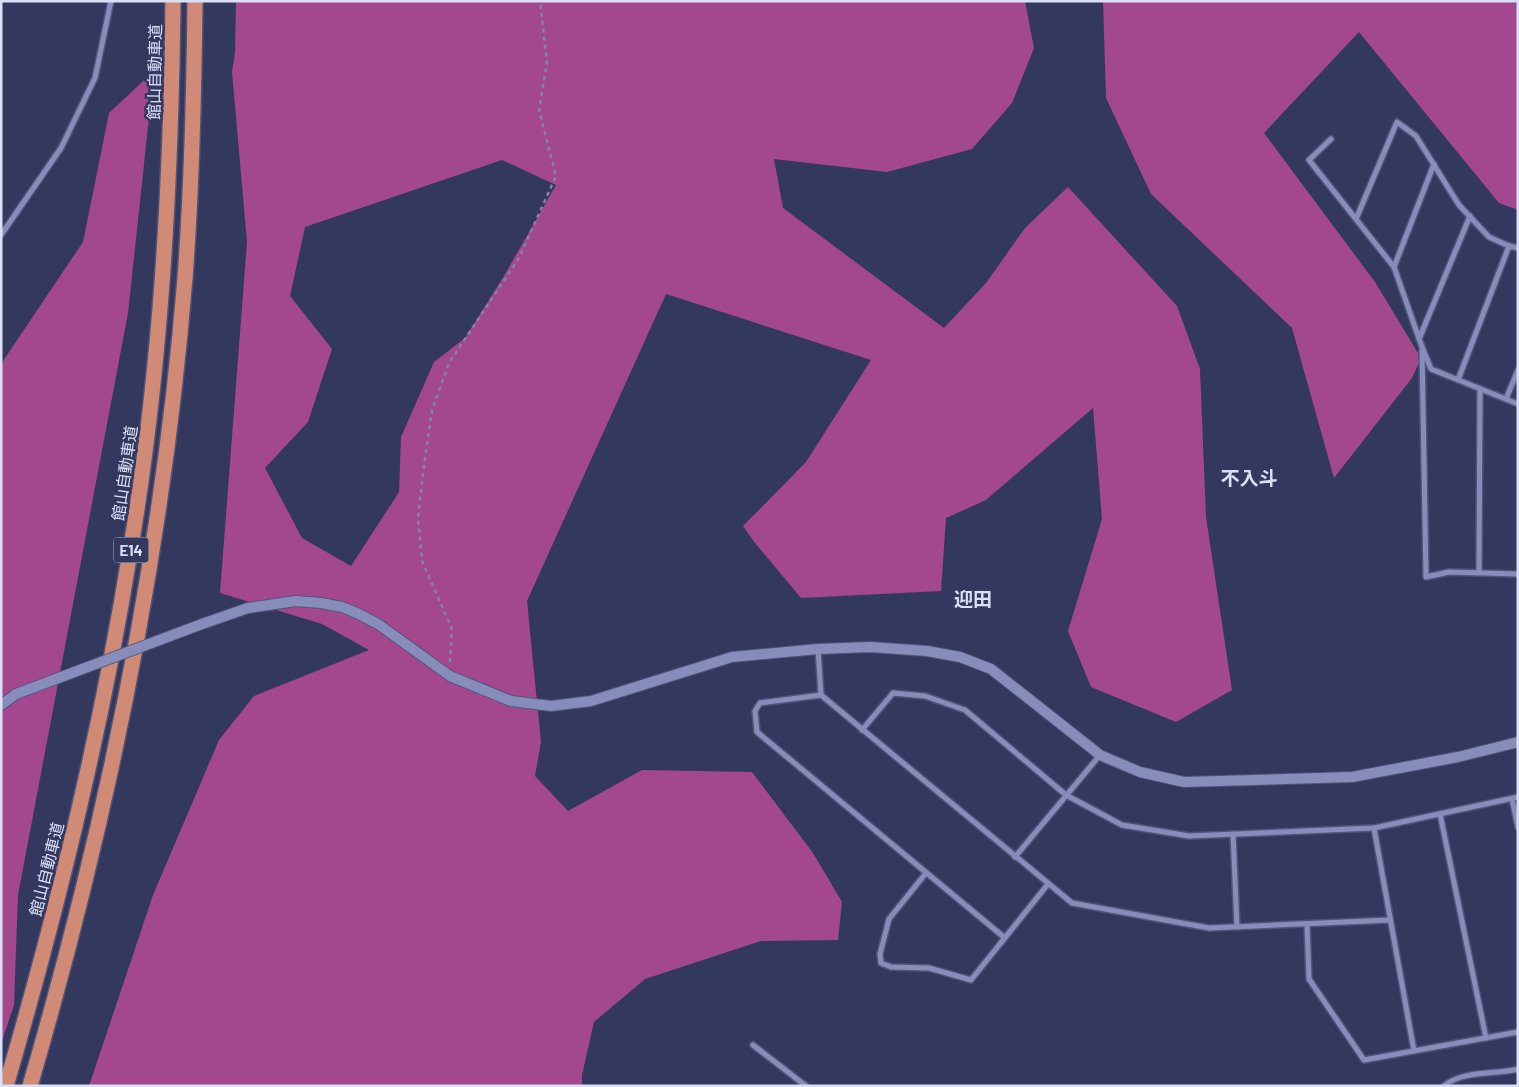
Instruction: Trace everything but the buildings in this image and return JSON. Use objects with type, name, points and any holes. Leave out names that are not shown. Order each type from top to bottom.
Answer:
[{"type":"highway","name":"館山自動車道","points":[[6,1086],[67,862],[104,692],[131,552],[149,416],[162,276],[172,110],[173,1]]},
{"type":"highway","name":"E14","points":[[30,1086],[89,867],[127,695],[152,555],[171,418],[185,277],[194,110],[195,1]]},
{"type":"street","points":[[1,234],[60,148],[95,78],[111,1]]},
{"type":"street","points":[[1356,219],[1396,122],[1416,136],[1459,205],[1489,237],[1518,248]]},
{"type":"street","points":[[1331,139],[1309,160],[1394,268],[1431,369],[1518,404]]},
{"type":"street","points":[[1394,268],[1434,164]]},
{"type":"street","points":[[1419,340],[1470,216]]},
{"type":"street","points":[[1458,380],[1509,246]]},
{"type":"street","points":[[1422,347],[1426,578],[1449,572],[1518,574]]},
{"type":"street","points":[[1506,399],[1518,370]]},
{"type":"street","points":[[1479,573],[1480,389]]},
{"type":"street","points":[[1,705],[16,694],[202,624],[248,608],[296,601],[321,603],[357,613],[378,624],[450,676],[512,701],[551,706],[590,701],[732,657],[818,649],[870,647],[927,651],[960,657],[991,669],[1100,755],[1140,772],[1184,782],[1352,777],[1458,758],[1518,742]]},
{"type":"street","points":[[818,649],[821,695],[1072,904],[1210,928],[1390,920]]},
{"type":"street","points":[[862,730],[893,693],[925,696],[965,710],[1066,795],[1122,825],[1189,836],[1374,828],[1515,798],[1518,827]]},
{"type":"street","points":[[821,695],[760,703],[755,711],[757,732],[1005,938]]},
{"type":"street","points":[[1015,857],[1100,755]]},
{"type":"street","points":[[1440,814],[1486,1038]]},
{"type":"street","points":[[1374,828],[1414,1051]]},
{"type":"street","points":[[1233,834],[1237,927]]},
{"type":"street","points":[[926,873],[889,919],[880,954],[881,963],[891,967],[929,968],[970,980],[1048,884]]},
{"type":"street","points":[[1307,924],[1309,979],[1364,1060],[1518,1032]]},
{"type":"street","points":[[753,1044],[806,1086]]},
{"type":"street","points":[[1444,1086],[1450,1081],[1467,1076],[1518,1069]]},
{"type":"path","points":[[450,676],[452,629],[422,561],[418,517],[424,465],[432,410],[449,364],[518,258],[556,176],[539,110],[547,63],[540,1]]},
{"type":"shaded area","points":[[236,1],[1025,1],[1034,48],[1012,103],[972,149],[887,172],[774,159],[783,208],[944,328],[986,283],[1025,228],[1068,187],[1177,306],[1200,369],[1206,517],[1232,690],[1176,722],[1091,687],[1068,631],[1102,519],[1093,408],[986,500],[946,518],[941,591],[801,598],[743,526],[806,462],[871,360],[666,294],[527,601],[541,742],[535,776],[568,811],[642,770],[752,772],[813,853],[842,902],[838,940],[761,941],[645,979],[594,1022],[582,1075],[582,1086],[89,1086],[153,895],[219,740],[254,696],[369,650],[322,624],[220,593],[247,242],[232,72],[235,52]],"holes":[[[502,160],[556,185],[504,276],[465,338],[434,362],[401,437],[399,492],[351,566],[302,538],[265,468],[308,422],[332,349],[290,296],[305,227]]]},
{"type":"shaded area","points":[[1103,1],[1518,1],[1518,210],[1499,203],[1359,32],[1264,133],[1375,282],[1421,358],[1412,378],[1334,478],[1292,328],[1151,194],[1106,98]]},
{"type":"shaded area","points":[[154,71],[128,313],[18,895],[14,1005],[1,1044],[1,364],[83,242],[109,113]]},
{"type":"district","name":"不入斗","points":[[1249,477]]},
{"type":"district","name":"迎田","points":[[973,598]]}]
